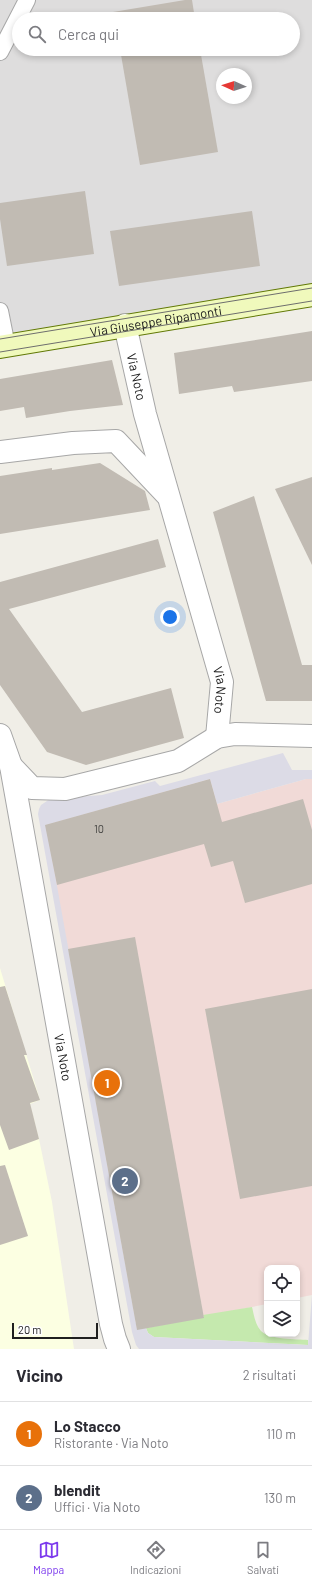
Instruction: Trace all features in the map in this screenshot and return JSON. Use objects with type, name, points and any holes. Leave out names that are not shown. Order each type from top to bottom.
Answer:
[{"type":"street","name":"Via Giuseppe Ripamonti","points":[[3,346],[312,295]]},
{"type":"street","name":"Via Noto","points":[[11,766],[32,788],[65,789],[178,761],[217,737],[222,682],[145,414],[125,325]]},
{"type":"street","name":"Via Noto","points":[[0,452],[73,443],[116,441],[168,497]]},
{"type":"street","points":[[217,737],[235,734],[312,736]]},
{"type":"street","name":"Via Noto","points":[[0,735],[11,766],[111,1324],[119,1349]]},
{"type":"lane","points":[[21,12],[27,0]]},
{"type":"lane","points":[[0,52],[12,29]]},
{"type":"lane","points":[[0,311],[3,346]]},
{"type":"shaded area","points":[[0,0],[312,0],[312,292],[0,346]]},
{"type":"shaded area","points":[[283,753],[292,770],[312,770],[312,779],[306,779],[217,804],[210,779],[46,825],[137,1329],[146,1328],[148,1333],[154,1337],[308,1345],[312,1295],[312,1349],[139,1349],[136,1345],[132,1332],[38,814],[39,809],[41,805],[50,799],[102,795],[155,781],[160,786]]},
{"type":"shaded area","points":[[210,779],[217,804],[306,779],[312,779],[312,1295],[300,1297],[300,1265],[264,1265],[264,1305],[137,1330],[45,825]]},
{"type":"shaded area","points":[[0,968],[40,1100],[30,1104],[52,1202],[74,1349],[0,1349]]},
{"type":"green space","points":[[252,1307],[257,1325],[264,1333],[264,1337],[308,1340],[308,1345],[154,1337],[148,1333],[146,1328],[204,1317],[203,1315]]},
{"type":"building","points":[[192,0],[194,12],[113,12]]},
{"type":"building","points":[[121,56],[201,56],[218,152],[140,165]]},
{"type":"building","points":[[85,191],[94,254],[7,266],[0,219],[0,203]]},
{"type":"building","points":[[252,211],[260,266],[119,286],[110,231]]},
{"type":"building","points":[[312,331],[312,381],[234,392],[232,386],[179,394],[174,353]]},
{"type":"building","points":[[112,360],[123,405],[26,418],[24,407],[0,411],[0,379]]},
{"type":"building","points":[[100,463],[145,491],[150,510],[0,534],[0,476],[52,468],[52,470]]},
{"type":"building","points":[[312,477],[312,565],[275,489]]},
{"type":"building","points":[[254,496],[302,665],[312,665],[312,701],[266,701],[213,512]]},
{"type":"building","points":[[158,539],[166,567],[9,609],[82,712],[171,688],[184,738],[86,765],[47,752],[0,685],[0,582]]},
{"type":"building","points":[[210,779],[222,822],[303,799],[312,830],[312,884],[245,903],[233,861],[211,867],[204,844],[57,885],[45,825]]},
{"type":"building","points":[[135,937],[204,1318],[137,1330],[68,949]]},
{"type":"building","points":[[5,986],[27,1055],[24,1055],[40,1100],[30,1103],[39,1139],[9,1150],[0,1125],[0,987]]},
{"type":"building","points":[[312,989],[312,1186],[240,1199],[205,1009]]},
{"type":"building","points":[[5,1165],[28,1236],[0,1245],[0,1166]]},
{"type":"tram line","points":[[0,339],[312,288]]},
{"type":"tram line","points":[[0,352],[312,301]]},
{"type":"place","name":"Lo Stacco","points":[[107,1083]]},
{"type":"place","name":"blendit","points":[[125,1181]]}]
